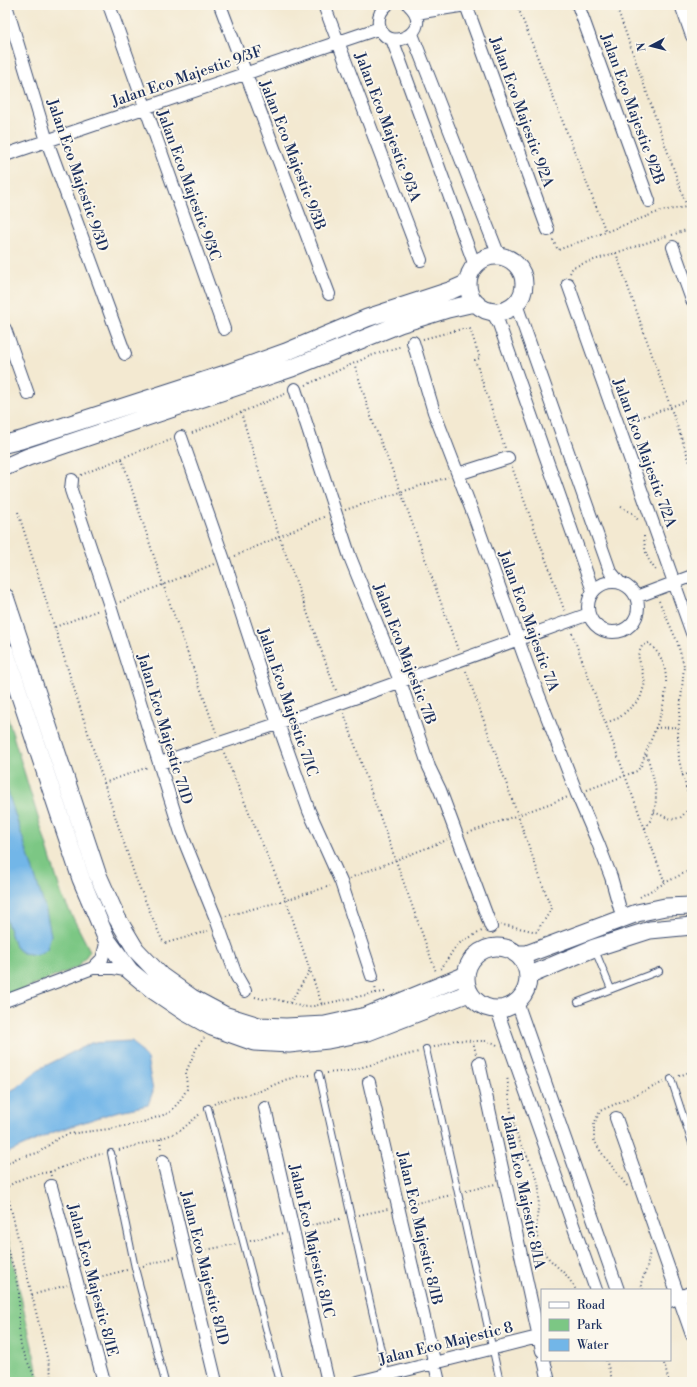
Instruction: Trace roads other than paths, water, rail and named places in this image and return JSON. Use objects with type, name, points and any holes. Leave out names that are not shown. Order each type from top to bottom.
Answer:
[{"type":"street","name":"Jalan Eco Majestic 9/3D","points":[[6,5],[47,141],[125,354]]},
{"type":"street","name":"Jalan Eco Majestic 9/3C","points":[[109,5],[144,108],[224,330]]},
{"type":"street","name":"Jalan Eco Majestic 9/3B","points":[[220,5],[329,294]]},
{"type":"street","name":"Jalan Eco Majestic 9/3A","points":[[324,5],[421,260]]},
{"type":"street","points":[[387,5],[380,12],[380,28],[387,37],[403,40],[412,34],[417,24],[413,9],[466,5]]},
{"type":"street","name":"Jalan Eco Majestic 9/2A","points":[[466,5],[548,230]]},
{"type":"street","name":"Jalan Eco Majestic 9/2B","points":[[578,5],[649,201]]},
{"type":"street","points":[[681,5],[692,36]]},
{"type":"street","name":"Jalan Eco Majestic 9/3F","points":[[5,155],[380,28]]},
{"type":"street","points":[[412,34],[499,256]]},
{"type":"street","points":[[392,39],[475,266]]},
{"type":"street","points":[[673,247],[692,300]]},
{"type":"street","points":[[5,467],[28,457],[292,368],[400,324],[448,309],[470,304],[484,308],[502,312],[510,309],[521,297],[524,288],[524,279],[521,271],[515,264],[508,259],[499,256],[486,258],[475,266],[470,274],[468,283],[469,291],[472,298],[484,308],[502,332],[593,591]]},
{"type":"street","points":[[5,444],[225,374],[286,352],[367,318],[452,290],[468,283]]},
{"type":"street","name":"Jalan Eco Majestic 7/2A","points":[[568,284],[671,584],[692,633]]},
{"type":"street","points":[[516,304],[610,571],[620,583]]},
{"type":"street","points":[[5,329],[28,394]]},
{"type":"street","name":"Jalan Eco Majestic 7/A","points":[[413,342],[434,412],[474,516],[518,639],[577,794],[611,877],[620,909]]},
{"type":"street","name":"Jalan Eco Majestic 7/B","points":[[296,389],[350,557],[400,681],[429,767],[440,790],[491,927]]},
{"type":"street","name":"Jalan Eco Majestic 7/1C","points":[[181,437],[309,811],[341,882],[372,976]]},
{"type":"street","points":[[458,474],[508,458]]},
{"type":"street","name":"Jalan Eco Majestic 7/1D","points":[[71,485],[181,833],[236,975],[245,991]]},
{"type":"street","points":[[636,597],[692,576]]},
{"type":"street","points":[[608,582],[620,583],[632,590],[636,597],[638,609],[634,621],[629,627],[622,631],[613,632],[598,628],[592,622],[589,614],[588,602],[593,591],[608,582]]},
{"type":"street","points":[[5,597],[97,873],[117,918],[136,950],[161,976],[192,998],[224,1015],[259,1026],[286,1027],[325,1025],[366,1016],[466,975]]},
{"type":"street","points":[[160,763],[340,703],[589,614]]},
{"type":"street","points":[[5,651],[82,879],[107,940],[130,971],[154,991],[172,1004],[212,1027],[254,1042],[288,1044],[328,1040],[368,1032],[469,993]]},
{"type":"street","points":[[516,954],[527,954],[637,913],[665,907],[692,906]]},
{"type":"street","points":[[528,976],[594,948],[650,930],[692,926]]},
{"type":"street","points":[[93,968],[102,959],[107,940]]},
{"type":"street","points":[[498,947],[508,949],[516,954],[522,961],[528,976],[527,986],[517,1002],[511,1006],[497,1010],[481,1005],[474,1000],[469,993],[466,984],[466,975],[468,966],[473,958],[480,952],[489,948],[498,947]]},
{"type":"street","points":[[5,1001],[93,968],[114,968],[130,971]]},
{"type":"street","points":[[517,1002],[618,1289]]},
{"type":"street","points":[[497,1010],[596,1289]]},
{"type":"street","name":"Jalan Eco Majestic 8/1A","points":[[479,1063],[540,1336]]},
{"type":"street","name":"Jalan Eco Majestic 8/1B","points":[[369,1082],[439,1382]]},
{"type":"street","name":"Jalan Eco Majestic 8/1C","points":[[265,1108],[328,1382]]},
{"type":"street","points":[[616,1118],[671,1289]]},
{"type":"street","name":"Jalan Eco Majestic 8/1D","points":[[163,1161],[216,1382]]},
{"type":"street","name":"Jalan Eco Majestic 8/1E","points":[[51,1186],[104,1382]]},
{"type":"street","points":[[692,1292],[674,1299],[692,1335]]},
{"type":"street","name":"Jalan Eco Majestic 8","points":[[358,1382],[388,1378],[434,1363],[540,1336]]},
{"type":"street","points":[[544,1361],[549,1382]]},
{"type":"lane","points":[[594,948],[611,989]]},
{"type":"lane","points":[[578,1002],[659,971]]},
{"type":"lane","points":[[426,1050],[500,1382]]},
{"type":"lane","points":[[319,1074],[388,1378]]},
{"type":"lane","points":[[671,1079],[692,1143]]},
{"type":"lane","points":[[208,1108],[280,1382]]},
{"type":"lane","points":[[111,1153],[135,1268],[165,1382]]},
{"type":"water","points":[[5,783],[46,911],[51,935],[47,949],[37,955],[23,953],[15,947],[5,916]]},
{"type":"water","points":[[132,1041],[147,1059],[153,1091],[148,1105],[115,1112],[54,1132],[5,1154],[5,1093],[16,1088],[39,1069],[91,1043]]}]
